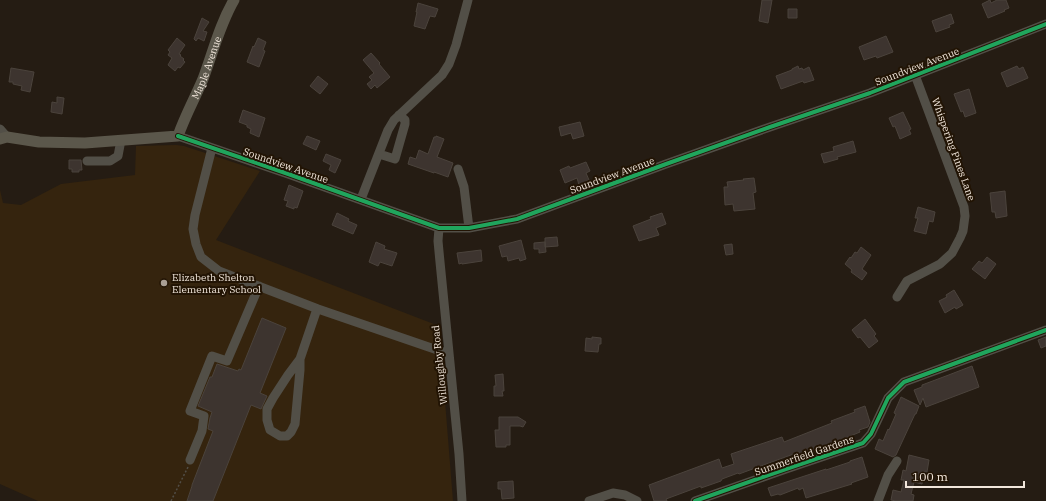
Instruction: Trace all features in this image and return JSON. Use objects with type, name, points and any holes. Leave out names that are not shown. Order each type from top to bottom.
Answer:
[{"type":"main road","name":"Maple Avenue","points":[[178,136],[202,80],[221,28],[234,0]]},
{"type":"main road","name":"Soundview Avenue","points":[[2,135],[39,142],[85,144],[178,136]]},
{"type":"street","points":[[361,200],[388,130],[394,120],[442,75],[449,64],[456,45],[468,0]]},
{"type":"street","name":"Soundview Avenue","points":[[178,136],[439,228],[469,228],[517,219],[770,126],[870,93],[1046,24]]},
{"type":"street","name":"Whispering Pines Lane","points":[[897,297],[907,281],[940,264],[952,253],[963,231],[965,216],[964,207],[915,75]]},
{"type":"street","points":[[379,154],[395,159],[405,124],[405,120],[399,115]]},
{"type":"street","points":[[87,161],[110,161],[118,156],[120,140]]},
{"type":"street","points":[[212,148],[193,229],[196,244],[201,257],[219,272],[317,309],[449,354]]},
{"type":"street","points":[[458,168],[464,187],[469,228]]},
{"type":"street","name":"Willoughby Road","points":[[439,228],[438,241],[459,454],[462,501]]},
{"type":"street","points":[[190,460],[202,431],[204,416],[190,410],[212,356],[227,361],[259,286]]},
{"type":"street","points":[[300,359],[295,424],[292,432],[287,436],[280,436],[270,430],[267,420],[267,409],[284,380],[300,359],[317,309]]},
{"type":"street","name":"Summerfield Gardens","points":[[695,501],[864,443],[871,434],[888,398],[904,382],[1046,330]]},
{"type":"street","points":[[878,501],[888,475],[897,461]]},
{"type":"street","points":[[589,501],[613,493],[625,495],[636,501]]},
{"type":"path","points":[[171,501],[190,460]]},
{"type":"shaded area","name":"Elizabeth Shelton Elementary School","points":[[136,146],[184,146],[260,171],[216,240],[439,326],[453,501],[38,501],[0,484],[0,190],[3,203],[21,205],[61,184],[135,175]]},
{"type":"building","points":[[762,0],[772,0],[768,23],[759,21]]},
{"type":"building","points":[[990,0],[991,3],[997,0],[1006,0],[1009,8],[988,18],[982,4]]},
{"type":"building","points":[[418,3],[438,9],[435,17],[430,16],[425,29],[414,26]]},
{"type":"building","points":[[788,9],[797,9],[797,18],[788,18]]},
{"type":"building","points":[[951,14],[954,23],[949,25],[950,27],[936,32],[932,21]]},
{"type":"building","points":[[202,18],[209,22],[203,31],[207,32],[204,41],[198,38],[196,41],[194,39]]},
{"type":"building","points":[[886,36],[893,52],[877,58],[876,56],[864,60],[859,47]]},
{"type":"building","points":[[177,38],[185,45],[179,54],[185,62],[175,71],[168,65],[172,58],[168,55],[170,52],[168,50]]},
{"type":"building","points":[[258,38],[266,42],[263,50],[265,51],[259,67],[247,62],[253,46],[254,47]]},
{"type":"building","points":[[371,53],[390,77],[377,88],[375,85],[371,89],[367,84],[372,80],[369,77],[374,73],[363,60]]},
{"type":"building","points":[[798,66],[799,69],[802,68],[803,70],[809,67],[814,80],[804,83],[803,81],[781,89],[776,76]]},
{"type":"building","points":[[1017,66],[1019,69],[1023,67],[1028,78],[1007,87],[1001,73]]},
{"type":"building","points":[[11,68],[34,72],[30,92],[21,90],[22,86],[9,82]]},
{"type":"building","points":[[318,76],[328,84],[320,94],[310,86]]},
{"type":"building","points":[[969,89],[976,113],[965,117],[963,111],[961,112],[954,94]]},
{"type":"building","points":[[57,97],[64,98],[62,114],[51,112],[52,102],[57,103]]},
{"type":"building","points":[[243,110],[265,118],[259,137],[250,133],[251,129],[247,127],[247,125],[239,122]]},
{"type":"building","points":[[903,112],[911,129],[909,130],[911,134],[900,139],[895,126],[893,127],[889,118]]},
{"type":"building","points":[[580,122],[584,136],[573,139],[571,133],[561,136],[559,127]]},
{"type":"building","points":[[307,136],[320,141],[316,150],[303,144]]},
{"type":"building","points":[[436,136],[444,139],[437,157],[453,163],[448,177],[408,164],[410,157],[416,159],[419,150],[428,154],[434,137]]},
{"type":"building","points":[[853,141],[856,152],[837,157],[838,159],[824,163],[821,154],[834,151],[833,147]]},
{"type":"building","points":[[326,154],[341,160],[335,173],[329,170],[331,165],[323,161]]},
{"type":"building","points":[[69,160],[81,160],[82,170],[79,170],[79,172],[72,172],[72,169],[69,169]]},
{"type":"building","points":[[586,162],[590,171],[586,173],[589,180],[579,185],[577,178],[565,183],[560,170]]},
{"type":"building","points":[[754,178],[756,192],[753,193],[755,209],[734,211],[733,204],[725,205],[724,187],[728,187],[727,182]]},
{"type":"building","points":[[289,185],[303,191],[297,208],[294,207],[294,209],[286,206],[288,201],[284,200]]},
{"type":"building","points":[[1005,191],[1007,216],[996,218],[995,212],[992,212],[990,193]]},
{"type":"building","points":[[918,207],[935,212],[933,222],[929,221],[926,234],[914,231],[918,218],[915,218]]},
{"type":"building","points":[[337,213],[349,219],[348,221],[357,225],[353,234],[332,225]]},
{"type":"building","points":[[662,213],[666,224],[656,228],[659,235],[639,241],[633,226],[651,219],[650,217]]},
{"type":"building","points":[[557,237],[558,246],[545,247],[545,238]]},
{"type":"building","points":[[521,240],[526,259],[520,261],[519,258],[508,261],[507,256],[502,257],[499,246]]},
{"type":"building","points":[[376,242],[385,246],[384,249],[397,253],[392,266],[380,262],[378,266],[369,262]]},
{"type":"building","points":[[545,242],[546,252],[539,253],[539,249],[534,249],[534,243]]},
{"type":"building","points":[[732,244],[733,254],[726,255],[724,245]]},
{"type":"building","points":[[861,247],[871,255],[862,269],[867,273],[862,280],[851,272],[852,270],[845,264]]},
{"type":"building","points":[[481,250],[482,261],[459,264],[457,253]]},
{"type":"building","points":[[987,257],[996,264],[985,279],[972,269],[979,261],[982,263]]},
{"type":"building","points":[[954,290],[963,305],[956,309],[955,307],[945,313],[939,301],[947,297],[946,295]]},
{"type":"building","points":[[262,318],[286,328],[260,393],[267,396],[261,409],[251,405],[213,501],[187,501],[213,431],[208,429],[212,412],[198,406],[217,364],[238,371],[239,369],[241,370]]},
{"type":"building","points":[[865,319],[876,334],[874,336],[878,341],[869,348],[852,330]]},
{"type":"building","points":[[592,337],[601,338],[601,344],[599,344],[598,352],[585,351],[586,338],[592,339]]},
{"type":"building","points":[[1046,337],[1046,346],[1041,348],[1038,340]]},
{"type":"building","points":[[972,366],[979,387],[926,407],[923,398],[920,405],[914,390],[922,387],[922,385]]},
{"type":"building","points":[[503,374],[503,396],[494,396],[494,386],[496,386],[495,375]]},
{"type":"building","points":[[901,397],[919,406],[896,455],[893,457],[875,449],[879,439],[883,441],[888,429],[889,430]]},
{"type":"building","points":[[865,406],[870,422],[868,427],[859,430],[860,432],[801,457],[799,452],[739,474],[738,473],[722,479],[721,481],[701,488],[701,486],[666,499],[667,501],[654,501],[649,485],[719,459],[722,468],[734,464],[731,454],[782,437],[784,442],[832,423],[831,421],[855,412],[854,410]]},
{"type":"building","points":[[499,417],[518,417],[526,422],[523,427],[510,426],[510,445],[506,445],[506,447],[496,447],[495,430],[499,430]]},
{"type":"building","points":[[909,455],[929,460],[927,472],[925,471],[922,484],[914,482],[911,494],[914,495],[913,501],[891,500],[893,490],[901,492],[904,480],[901,480],[903,470],[906,471]]},
{"type":"building","points":[[862,457],[868,477],[851,483],[852,484],[806,498],[803,488],[799,490],[798,488],[780,495],[778,494],[771,496],[768,488]]},
{"type":"building","points":[[513,481],[514,498],[502,499],[501,489],[498,489],[498,482]]},
{"type":"cycle path","points":[[178,136],[439,228],[469,228],[517,219],[666,164],[870,93],[1046,24]]},
{"type":"cycle path","points":[[695,501],[863,443],[871,434],[888,398],[904,382],[1046,330]]},
{"type":"place","name":"Elizabeth Shelton Elementary School","points":[[164,283]]}]
